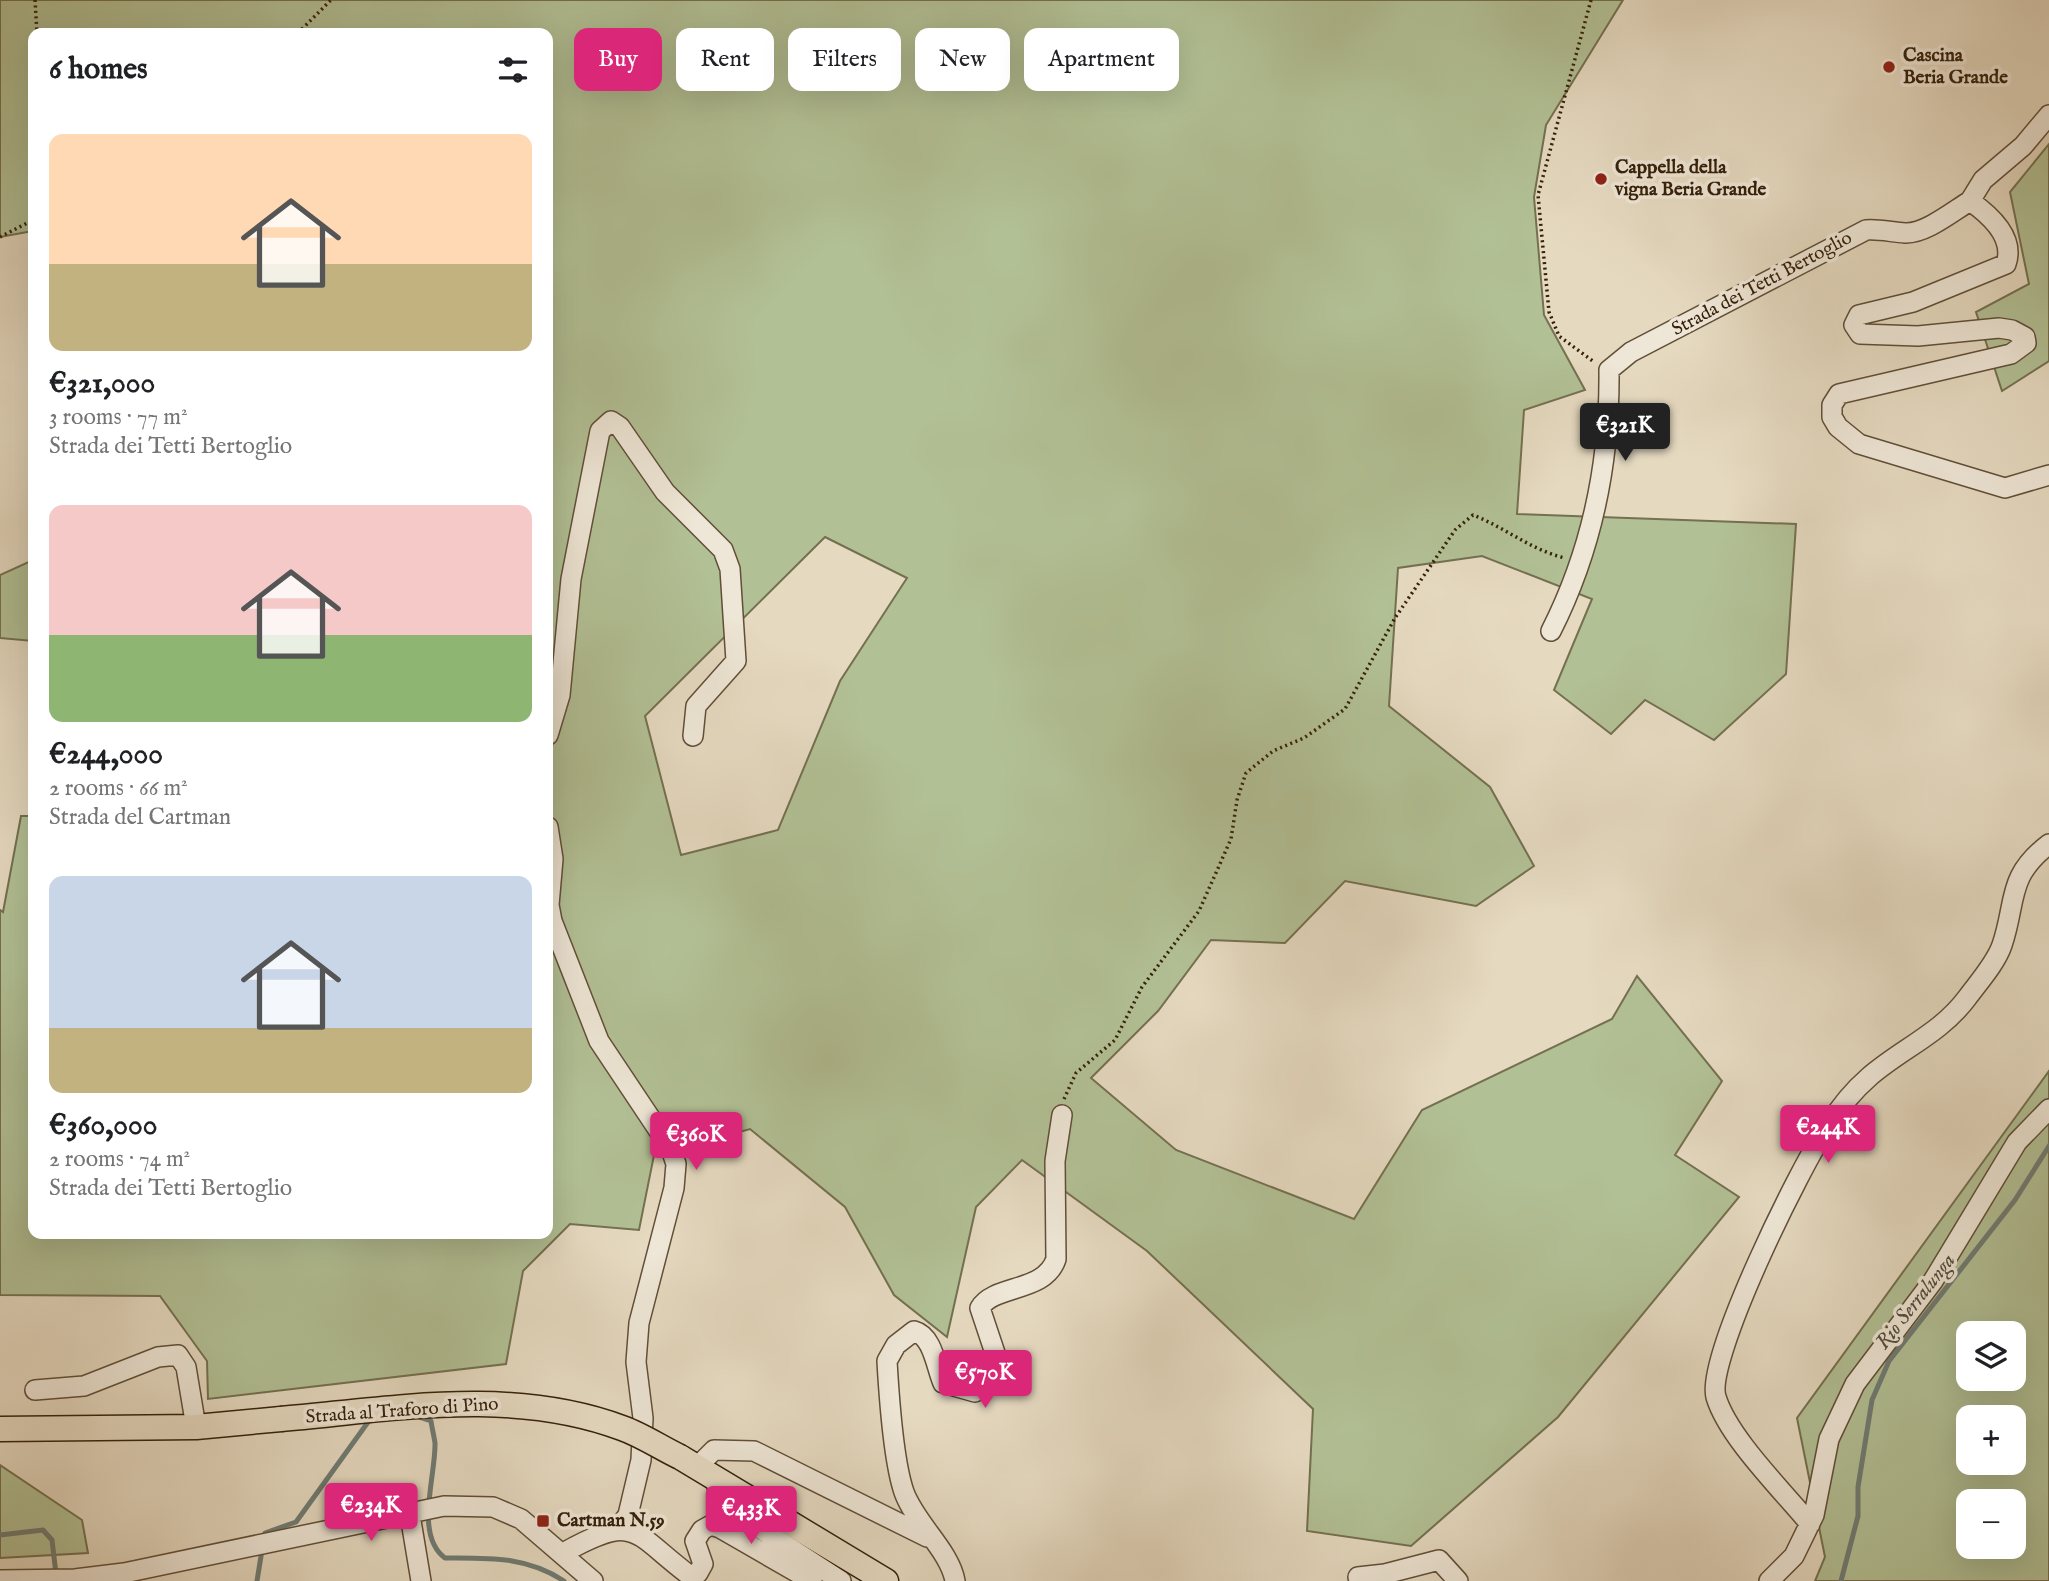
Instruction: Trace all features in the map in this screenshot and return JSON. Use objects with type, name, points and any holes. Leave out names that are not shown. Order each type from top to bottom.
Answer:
[{"type":"main road","name":"Strada al Traforo di Pino","points":[[0,1429],[196,1427],[450,1405],[540,1407],[622,1428],[697,1467],[886,1581]]},
{"type":"street","name":"Strada dei Tetti Bertoglio","points":[[1609,370],[1631,352],[1866,230],[1887,229],[1907,233],[1937,221],[1969,201],[1983,180],[2024,146],[2049,115]]},
{"type":"street","points":[[1969,201],[1982,209],[2009,242],[2006,264],[1913,302],[1859,314],[1854,325],[1860,334],[1907,335],[1999,328],[2025,337],[2026,343],[2011,354],[1839,394],[1832,405],[1832,417],[1838,428],[1859,444],[2005,488],[2049,475]]},
{"type":"street","points":[[1551,631],[1569,596],[1602,483],[1610,427],[1609,370]]},
{"type":"street","points":[[553,717],[559,695],[571,579],[600,431],[611,421],[620,427],[674,503],[723,550],[730,569],[736,661],[696,706],[693,736]]},
{"type":"street","points":[[1810,1524],[1727,1423],[1715,1395],[1716,1378],[1735,1314],[1828,1125],[1869,1077],[1931,1035],[1966,999],[2001,949],[2015,886],[2033,856],[2049,844]]},
{"type":"street","points":[[553,924],[593,1029],[618,1073],[671,1149],[676,1164],[674,1188],[639,1323],[636,1362],[643,1418],[642,1460],[628,1515],[617,1530]]},
{"type":"street","points":[[1769,1581],[1794,1556],[1814,1515],[1829,1438],[1855,1384],[1933,1281],[2017,1142],[2049,1109]]},
{"type":"street","points":[[955,1581],[951,1565],[918,1522],[903,1490],[887,1361],[896,1345],[907,1335],[914,1331],[922,1333],[928,1341],[943,1383],[975,1392],[982,1390],[997,1359],[980,1308],[991,1298],[1039,1278],[1054,1266],[1055,1161],[1062,1115]]},
{"type":"street","points":[[36,1390],[84,1386],[158,1357],[178,1355],[186,1367],[196,1427]]},
{"type":"street","points":[[841,1581],[719,1502],[697,1467],[714,1450],[754,1451],[931,1538]]},
{"type":"street","points":[[8,1579],[75,1579],[124,1573],[444,1506],[493,1507],[522,1519],[593,1581]]},
{"type":"street","points":[[413,1514],[421,1581]]},
{"type":"street","points":[[563,1553],[617,1530],[634,1531],[689,1575],[698,1573],[703,1564],[695,1541],[698,1535],[711,1525],[812,1581]]},
{"type":"street","points":[[1359,1577],[1385,1574],[1439,1560],[1458,1581]]},
{"type":"path","points":[[35,0],[37,28]]},
{"type":"path","points":[[303,28],[331,0]]},
{"type":"path","points":[[1591,0],[1538,195],[1549,312],[1559,336],[1585,358],[1609,370]]},
{"type":"path","points":[[0,237],[28,223]]},
{"type":"path","points":[[1062,1115],[1063,1102],[1076,1073],[1115,1040],[1142,986],[1199,911],[1231,839],[1237,800],[1246,773],[1273,751],[1304,738],[1345,709],[1384,636],[1455,530],[1473,515],[1514,532],[1540,552],[1565,558],[1584,547]]},
{"type":"green space","points":[[0,0],[1623,0],[1546,125],[1534,197],[1544,315],[1585,390],[1524,410],[1517,514],[1796,524],[1786,674],[1714,740],[1645,700],[1611,734],[1554,690],[1592,599],[1482,556],[1398,568],[1389,706],[1490,787],[1534,866],[1476,906],[1345,881],[1285,943],[1211,940],[1158,1011],[1091,1078],[1176,1150],[1354,1219],[1422,1110],[1612,1019],[1637,976],[1722,1081],[1675,1155],[1739,1197],[1558,1417],[1411,1546],[1307,1531],[1313,1409],[1147,1251],[1022,1160],[976,1207],[947,1337],[894,1295],[845,1207],[750,1129],[654,1155],[639,1230],[570,1224],[523,1271],[506,1364],[208,1399],[207,1361],[160,1296],[0,1295],[0,910],[3,912],[21,816],[28,816],[28,1239],[553,1239],[553,28],[28,28],[28,232],[0,237]],"holes":[[[825,537],[907,578],[840,681],[778,830],[681,855],[645,716]]]},
{"type":"green space","points":[[2049,144],[2049,361],[2002,391],[1976,312],[2029,284],[2010,192]]},
{"type":"green space","points":[[28,562],[28,641],[0,638],[0,575]]},
{"type":"green space","points":[[2049,1071],[2049,1581],[1815,1581],[1825,1557],[1797,1418]]},
{"type":"green space","points":[[0,1465],[82,1520],[88,1553],[0,1558]]},
{"type":"waterway","name":"Rio Serralunga","points":[[1841,1581],[1858,1516],[1858,1487],[1872,1400],[1889,1361],[2015,1200],[2049,1146]]},
{"type":"waterway","points":[[419,1417],[431,1421],[435,1443],[428,1520],[430,1535],[436,1548],[445,1558],[507,1560],[536,1567],[564,1581]]},
{"type":"waterway","points":[[264,1540],[265,1533],[296,1522],[371,1418]]},
{"type":"waterway","points":[[0,1535],[43,1530],[52,1540],[56,1574]]},
{"type":"waterway","points":[[257,1581],[262,1550]]},
{"type":"place","name":"Cascina Beria Grande","points":[[1889,67]]},
{"type":"place","name":"Cappella della vigna Beria Grande","points":[[1601,179]]},
{"type":"place","name":"Cartman N.59","points":[[543,1521]]}]
